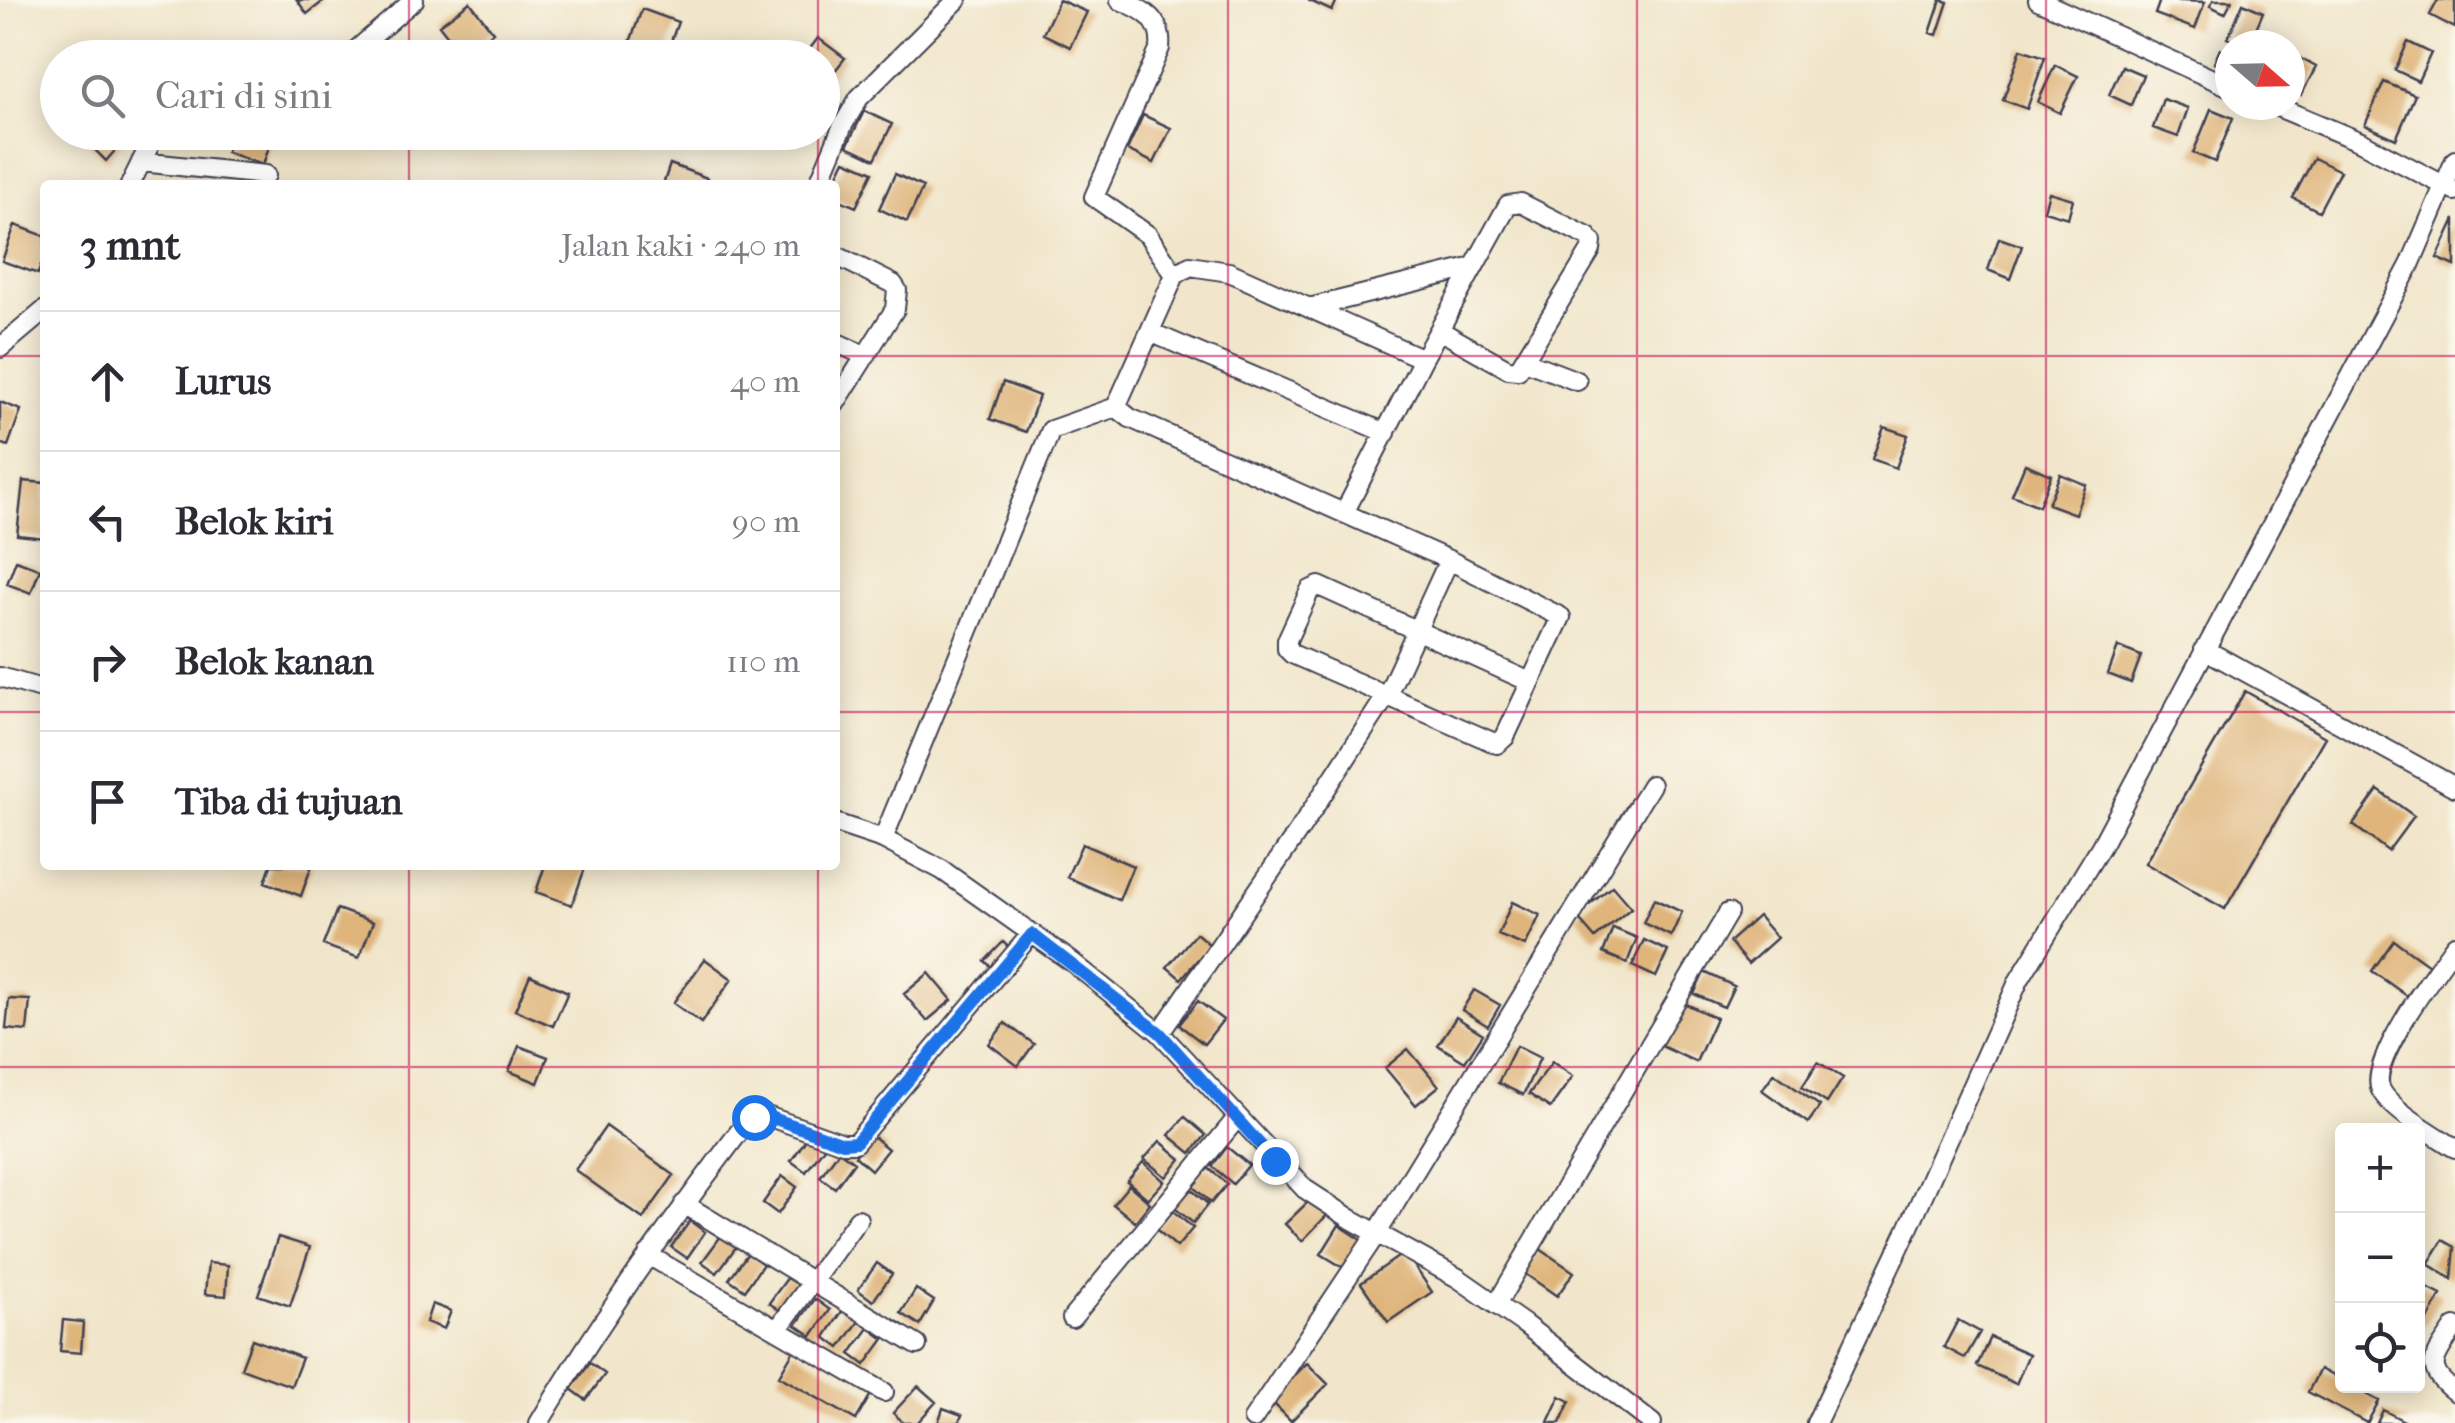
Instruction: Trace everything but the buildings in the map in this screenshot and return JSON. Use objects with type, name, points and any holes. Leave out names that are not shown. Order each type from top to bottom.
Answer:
[{"type":"street","points":[[368,40],[414,0]]},
{"type":"street","points":[[840,134],[859,98],[958,0]]},
{"type":"street","points":[[1120,0],[1149,15],[1161,37],[1160,48],[1094,197],[1148,236],[1175,276]]},
{"type":"street","points":[[2038,0],[2215,80]]},
{"type":"street","points":[[2305,118],[2362,142],[2450,188]]},
{"type":"street","points":[[132,180],[147,150]]},
{"type":"street","points":[[820,180],[833,150]]},
{"type":"street","points":[[1816,1423],[1916,1212],[2019,980],[2101,846],[2410,265],[2450,188],[2455,160]]},
{"type":"street","points":[[141,162],[266,175]]},
{"type":"street","points":[[1344,513],[1423,359],[1439,330],[1474,267],[1508,206],[1514,202],[1572,228],[1592,242],[1591,250],[1518,370],[1439,330]]},
{"type":"street","points":[[840,257],[886,280],[896,290],[894,309],[840,396]]},
{"type":"street","points":[[883,839],[1051,430],[1116,407],[1175,276],[1190,266],[1229,272],[1423,359]]},
{"type":"street","points":[[1309,308],[1474,267]]},
{"type":"street","points":[[0,348],[40,314]]},
{"type":"street","points":[[1150,332],[1386,433]]},
{"type":"street","points":[[840,344],[866,356]]},
{"type":"street","points":[[1525,361],[1577,381]]},
{"type":"street","points":[[1116,407],[1130,418],[1449,560],[1561,617],[1502,742],[1497,744],[1292,654],[1287,640],[1310,590],[1324,587],[1530,682]]},
{"type":"street","points":[[1160,1033],[1387,695],[1449,560]]},
{"type":"street","points":[[2204,649],[2455,787]]},
{"type":"street","points":[[0,678],[40,689]]},
{"type":"street","points":[[1253,1419],[1377,1233],[1651,785]]},
{"type":"street","points":[[840,825],[883,839],[942,870],[1032,934],[1160,1033],[1304,1189],[1458,1278],[1652,1423]]},
{"type":"street","points":[[1496,1305],[1728,913]]},
{"type":"street","points":[[539,1423],[576,1360],[648,1255],[754,1117],[767,1116],[843,1143],[856,1142],[1032,934]]},
{"type":"street","points":[[2455,945],[2388,1050],[2378,1075],[2378,1084],[2390,1102],[2455,1148]]},
{"type":"street","points":[[1072,1318],[1236,1118]]},
{"type":"street","points":[[684,1204],[916,1345]]},
{"type":"street","points":[[777,1330],[858,1219]]},
{"type":"street","points":[[648,1255],[884,1392]]},
{"type":"street","points":[[2455,1326],[2436,1355],[2434,1369],[2437,1379],[2455,1392]]},
{"type":"route","points":[[754,1117],[767,1116],[843,1143],[856,1142],[1032,934],[1160,1033],[1275,1161]]}]
